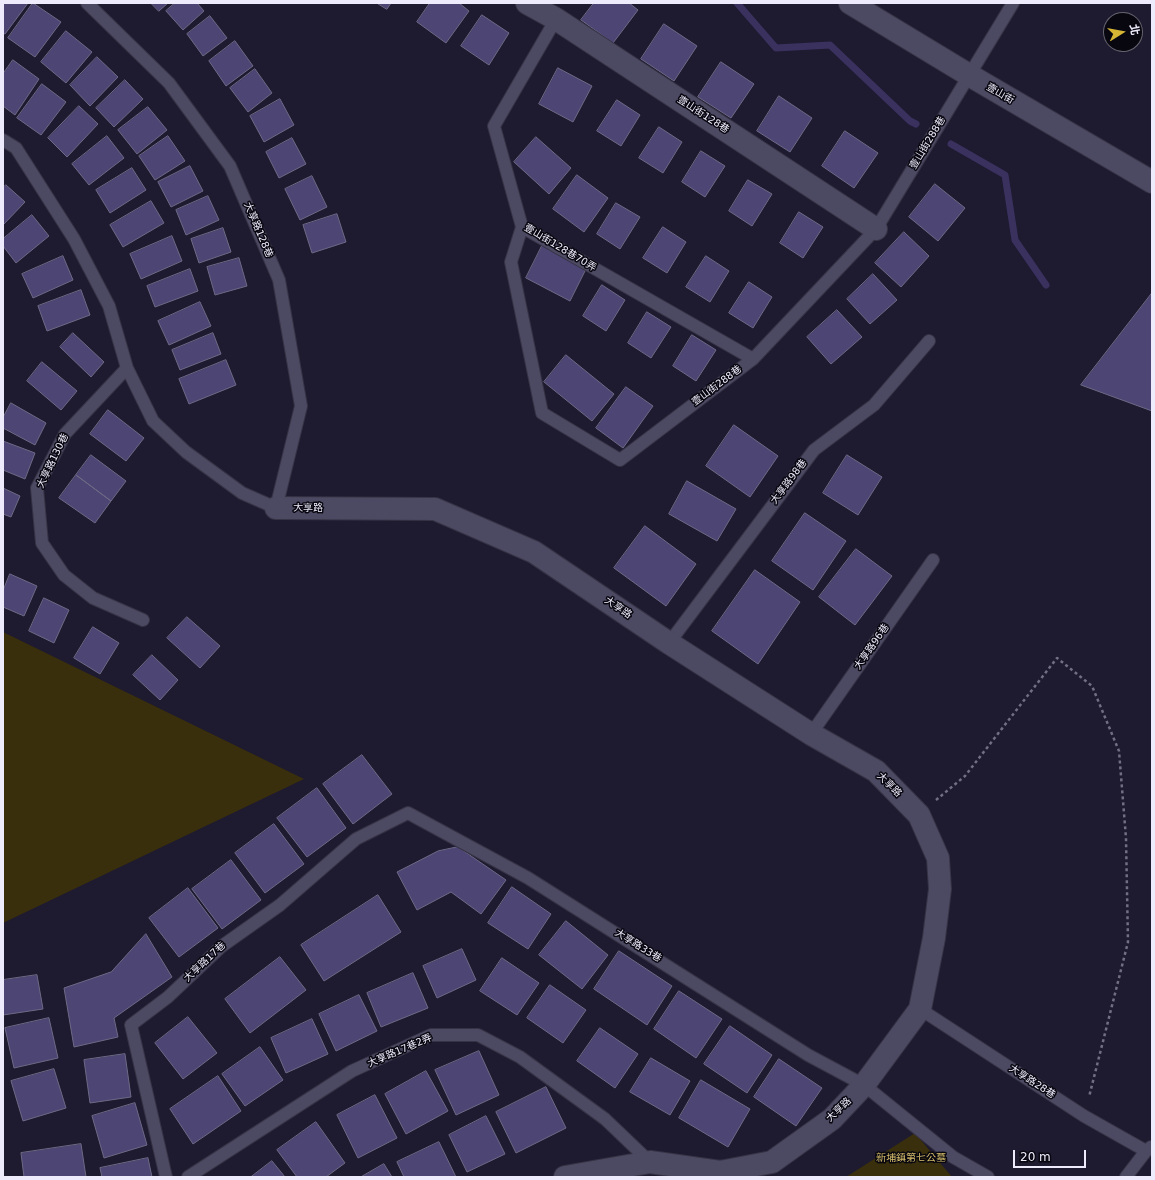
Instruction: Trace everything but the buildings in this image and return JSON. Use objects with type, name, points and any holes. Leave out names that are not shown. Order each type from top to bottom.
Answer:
[{"type":"street","name":"壹山街128巷","points":[[527,3],[556,19],[876,228]]},
{"type":"street","name":"壹山街","points":[[850,3],[969,75],[1152,182]]},
{"type":"street","name":"大享路","points":[[276,508],[435,509],[534,552],[669,643],[811,734],[876,771],[919,815],[938,858],[940,889],[934,938],[920,1009],[864,1085],[832,1119],[772,1162],[720,1172],[650,1162],[565,1177]]},
{"type":"lane","name":"大享路128巷","points":[[87,3],[169,83],[230,166],[279,280],[302,406],[276,508]]},
{"type":"lane","name":"壹山街288巷","points":[[522,227],[511,262],[542,413],[620,460],[753,359],[876,228],[1013,3]]},
{"type":"lane","name":"壹山街128巷70弄","points":[[556,19],[494,126],[522,227],[753,359]]},
{"type":"lane","points":[[3,140],[16,148],[74,239],[109,306],[127,368],[153,421],[186,452],[242,493],[276,508]]},
{"type":"lane","name":"大享路98巷","points":[[669,643],[814,450],[874,405],[929,341]]},
{"type":"lane","name":"大享路130巷","points":[[127,368],[65,434],[37,488],[42,543],[64,575],[93,598],[143,620]]},
{"type":"lane","name":"大享路96巷","points":[[811,734],[933,560]]},
{"type":"lane","name":"大享路33巷","points":[[408,812],[528,878],[808,1055],[864,1085],[954,1157],[988,1177]]},
{"type":"lane","name":"大享路17巷","points":[[166,1177],[132,1025],[168,997],[222,946],[280,905],[356,839],[408,812]]},
{"type":"lane","name":"大享路28巷","points":[[920,1009],[1084,1116],[1149,1149]]},
{"type":"lane","name":"大享路17巷2弄","points":[[188,1177],[352,1071],[431,1035],[478,1035],[520,1057],[605,1119],[650,1162]]},
{"type":"lane","points":[[1126,1177],[1149,1149]]},
{"type":"path","points":[[919,815],[965,776],[1057,658],[1092,686],[1119,750],[1126,838],[1128,942],[1084,1116]]},
{"type":"green space","points":[[3,632],[304,779],[3,923]]},
{"type":"green space","name":"新埔鎮第七公墓","points":[[915,1133],[952,1177],[846,1177]]},
{"type":"waterway","points":[[737,3],[776,48],[830,45],[910,121],[916,124]]},
{"type":"waterway","points":[[951,144],[1005,175],[1015,240],[1046,285]]}]
